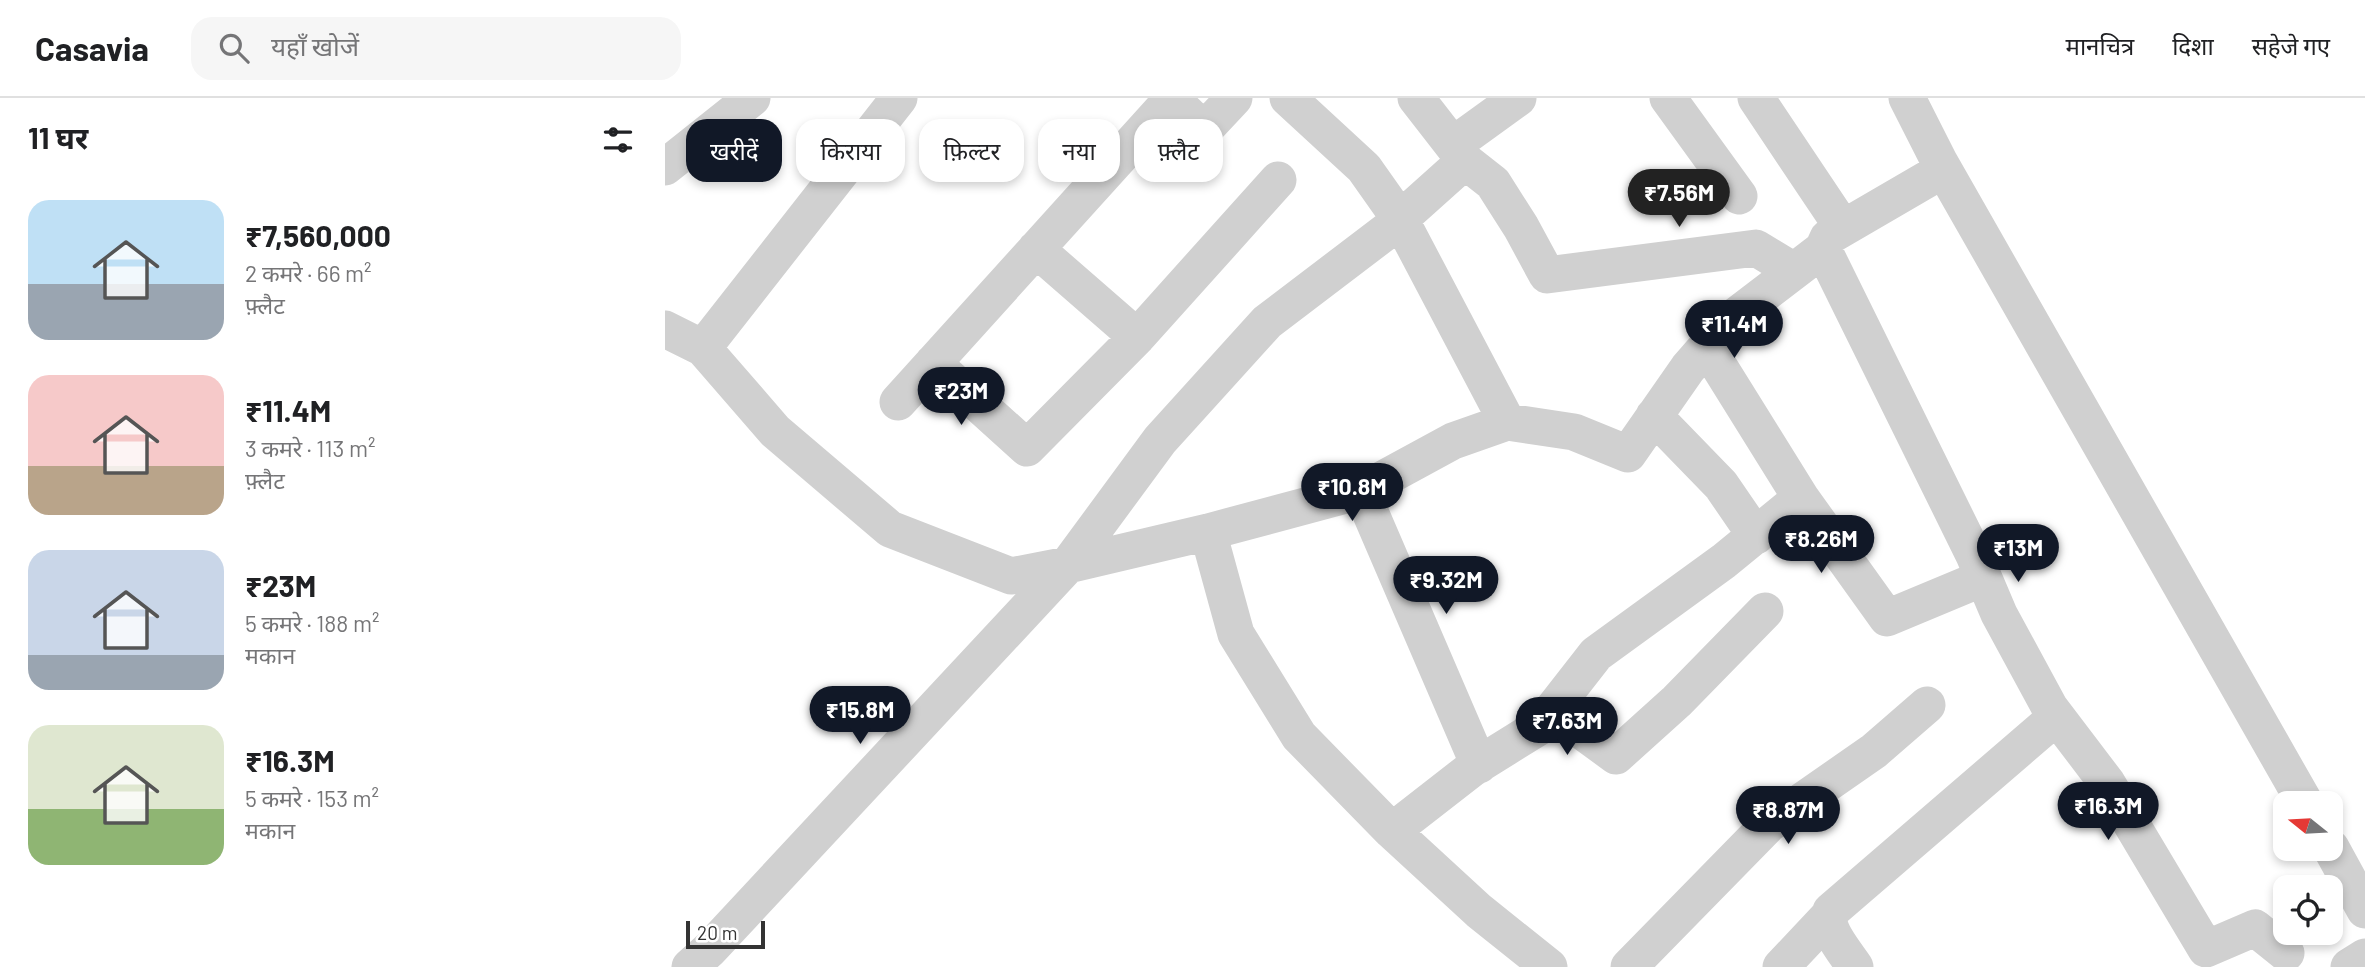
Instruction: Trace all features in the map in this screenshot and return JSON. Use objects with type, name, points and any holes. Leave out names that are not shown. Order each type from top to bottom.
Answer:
[{"type":"street","points":[[665,167],[752,98]]},
{"type":"street","points":[[703,348],[899,98]]},
{"type":"street","points":[[898,402],[1172,99],[1204,130],[1234,98]]},
{"type":"street","points":[[1288,98],[1364,169],[1400,219],[1507,422]]},
{"type":"street","points":[[1416,98],[1459,153],[1493,183],[1547,275],[1756,248],[1820,249]]},
{"type":"street","points":[[689,967],[710,949],[1068,565],[1160,440],[1267,322],[1400,219],[1459,153],[1518,98]]},
{"type":"street","points":[[1668,98],[1739,196]]},
{"type":"street","points":[[1756,98],[1820,249],[1999,614],[2050,708],[2107,783],[2206,949],[2255,928],[2286,953]]},
{"type":"street","points":[[1907,98],[1943,170],[2298,791]]},
{"type":"street","points":[[665,329],[703,348],[775,431],[890,529],[1011,576],[1207,532],[1361,491],[1453,441],[1507,422],[1574,432],[1628,453],[1688,368],[1729,321],[1820,249],[1943,170]]},
{"type":"street","points":[[933,363],[1027,448],[1137,337],[1277,180]]},
{"type":"street","points":[[1036,249],[1137,337]]},
{"type":"street","points":[[1707,347],[1801,498],[1887,618],[1983,578]]},
{"type":"street","points":[[1654,416],[1721,485],[1756,536]]},
{"type":"street","points":[[1361,491],[1479,765]]},
{"type":"street","points":[[1392,831],[1479,765],[1539,727],[1596,654],[1756,536],[1801,498]]},
{"type":"street","points":[[1207,532],[1236,634],[1300,736],[1392,831],[1479,911],[1549,967]]},
{"type":"street","points":[[1553,710],[1616,756],[1677,701],[1765,611]]},
{"type":"street","points":[[1629,967],[1769,824],[1874,751],[1927,705]]},
{"type":"street","points":[[1781,967],[1836,905],[2047,725],[2052,716],[2050,708]]},
{"type":"street","points":[[2338,861],[2365,909]]},
{"type":"street","points":[[1829,916],[1829,925],[1855,967]]},
{"type":"street","points":[[2349,967],[2365,957]]}]
